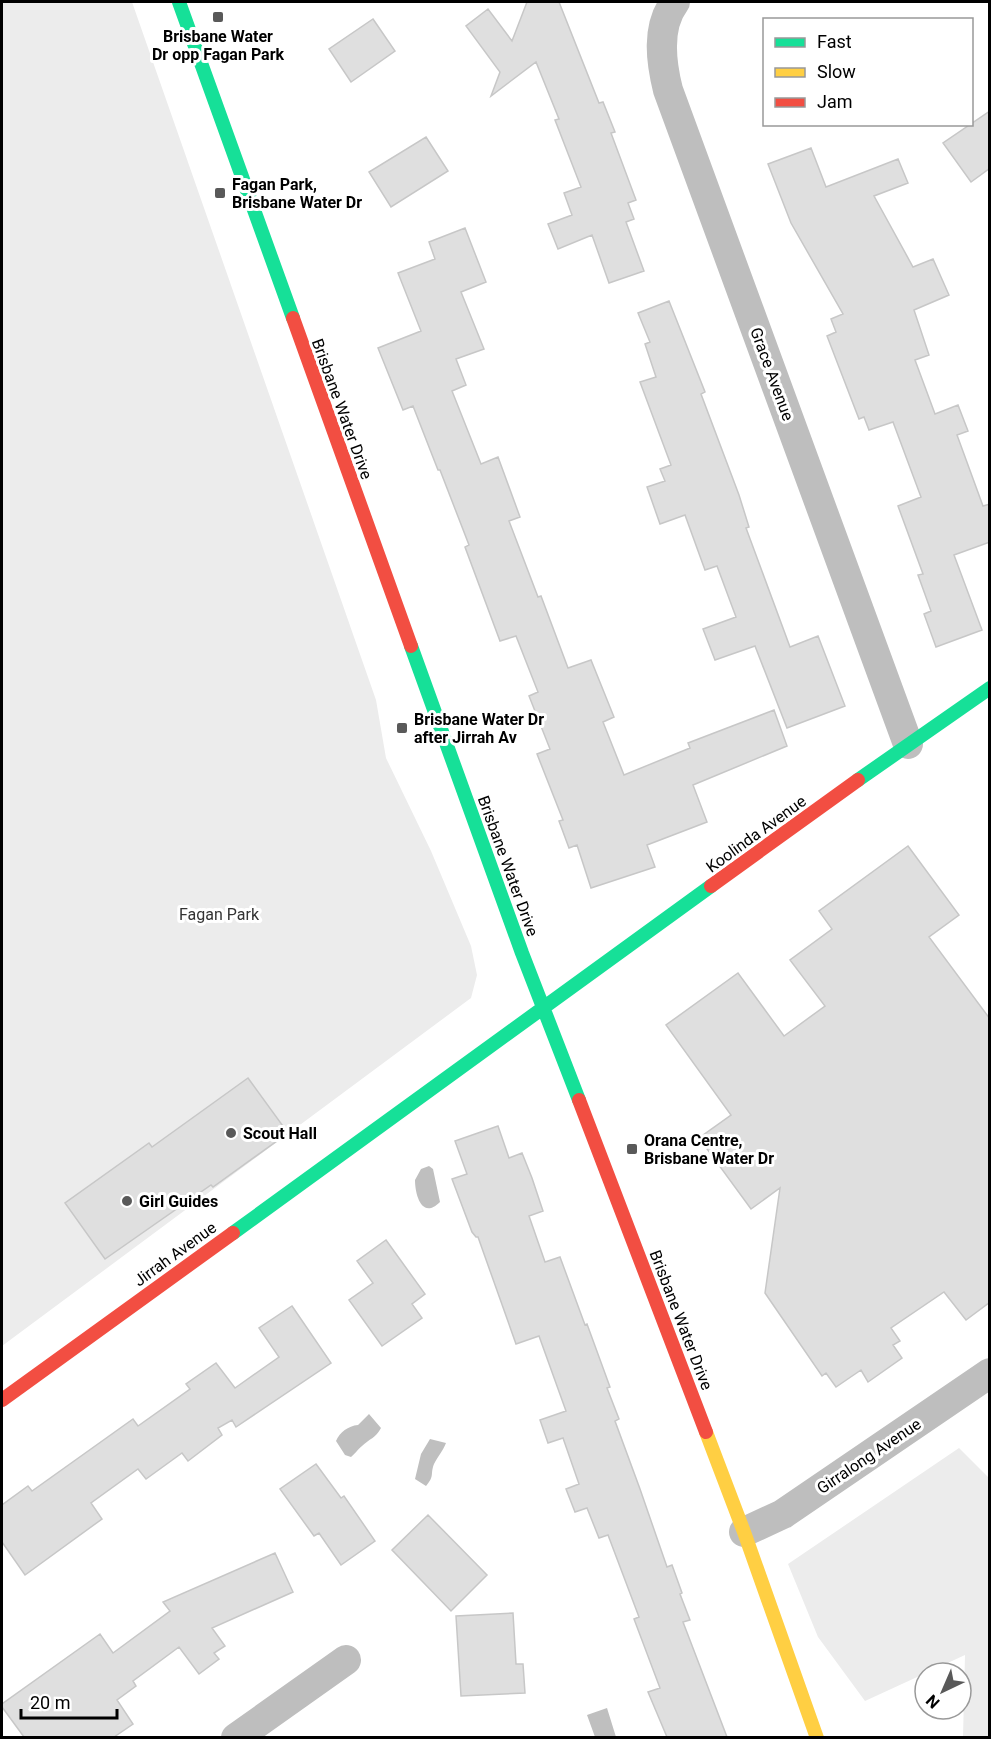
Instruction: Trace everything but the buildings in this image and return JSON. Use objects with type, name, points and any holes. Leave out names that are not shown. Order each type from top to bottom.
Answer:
[{"type":"main road","name":"Brisbane Water Drive","points":[[179,2],[363,516],[543,1008],[744,1532],[817,1737]]},
{"type":"main road","name":"Koolinda Avenue","points":[[543,1008],[908,744],[990,688]]},
{"type":"main road","name":"Jirrah Avenue","points":[[2,1400],[543,1008]]},
{"type":"street","name":"Grace Avenue","points":[[675,2],[671,7],[661,47],[662,65],[668,90],[908,744]]},
{"type":"street","name":"Girralong Avenue","points":[[744,1532],[783,1514],[990,1372]]},
{"type":"street","points":[[236,1737],[346,1660]]},
{"type":"green space","name":"Fagan Park","points":[[2,2],[132,2],[376,700],[386,758],[431,851],[471,946],[477,975],[471,998],[2,1346]]},
{"type":"green space","points":[[959,1448],[989,1478],[989,1737],[963,1737],[963,1721],[973,1721],[973,1661],[965,1661],[965,1655],[952,1661],[913,1661],[913,1679],[865,1701],[818,1637],[788,1564]]},
{"type":"shaded area","points":[[429,1166],[433,1169],[440,1202],[428,1208],[424,1207],[418,1198],[415,1180],[421,1169]]},
{"type":"shaded area","points":[[369,1414],[381,1428],[351,1457],[345,1455],[336,1441],[342,1432],[358,1425]]},
{"type":"shaded area","points":[[430,1439],[446,1443],[434,1464],[426,1486],[415,1479],[421,1454]]},
{"type":"shaded area","points":[[607,1708],[616,1737],[595,1737],[587,1715]]},
{"type":"traffic: fast","points":[[179,2],[293,318]]},
{"type":"traffic: fast","points":[[411,646],[522,953],[579,1100]]},
{"type":"traffic: fast","points":[[858,780],[990,688]]},
{"type":"traffic: fast","points":[[233,1233],[711,886]]},
{"type":"traffic: slow","points":[[706,1432],[817,1738]]},
{"type":"traffic: jam","points":[[293,318],[411,646]]},
{"type":"traffic: jam","points":[[711,886],[858,780]]},
{"type":"traffic: jam","points":[[579,1100],[706,1432]]},
{"type":"traffic: jam","points":[[2,1400],[233,1233]]},
{"type":"place","name":"Brisbane Water Dr opp Fagan Park","points":[[218,17]]},
{"type":"place","name":"Fagan Park, Brisbane Water Dr","points":[[220,193]]},
{"type":"place","name":"Brisbane Water Dr after Jirrah Av","points":[[402,728]]},
{"type":"place","name":"Scout Hall","points":[[231,1133]]},
{"type":"place","name":"Orana Centre, Brisbane Water Dr","points":[[632,1149]]},
{"type":"place","name":"Girl Guides","points":[[127,1201]]}]
